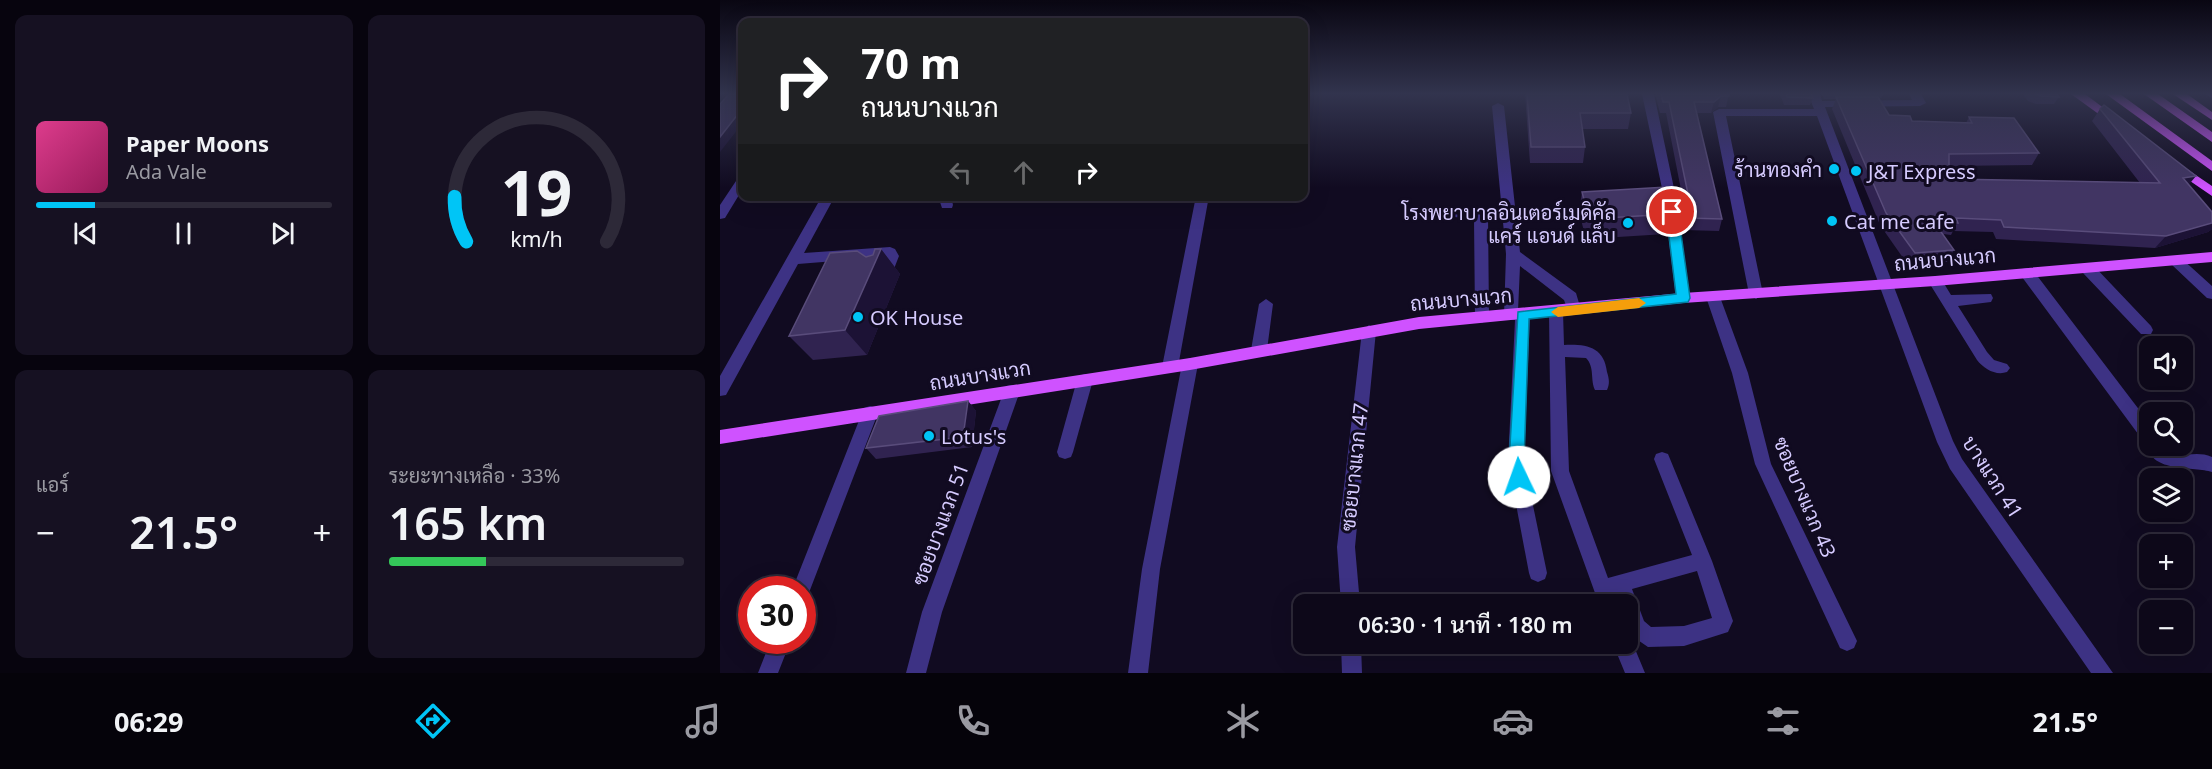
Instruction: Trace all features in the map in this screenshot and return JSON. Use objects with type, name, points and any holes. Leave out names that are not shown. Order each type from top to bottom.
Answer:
[{"type":"main road","points":[[2121,125],[2125,128]]},
{"type":"main road","points":[[2155,125],[2212,167]]},
{"type":"main road","points":[[2194,125],[2212,138]]},
{"type":"main road","points":[[2212,181],[2171,160],[2212,192]]},
{"type":"main road","name":"ถนนบางแวก","points":[[720,437],[1190,364],[1369,331],[1482,317],[1517,316],[1683,298],[1885,285],[2212,257]]},
{"type":"street","points":[[1500,125],[1517,316],[1516,462],[1538,573]]},
{"type":"street","points":[[1655,125],[1669,193],[1683,298]]},
{"type":"street","points":[[1722,125],[1756,294]]},
{"type":"street","name":"บางแวก 41","points":[[1826,125],[1945,442],[1956,464],[2103,673]]},
{"type":"street","points":[[720,215],[738,187]]},
{"type":"street","points":[[720,390],[826,201]]},
{"type":"street","points":[[1170,367],[1202,201]]},
{"type":"street","points":[[1450,213],[1481,215],[1482,317]]},
{"type":"street","points":[[794,259],[890,252],[892,256],[885,275]]},
{"type":"street","points":[[1513,254],[1571,297],[1574,310]]},
{"type":"street","points":[[2176,261],[2212,294]]},
{"type":"street","points":[[2088,268],[2146,330]]},
{"type":"street","points":[[2027,273],[2139,422]]},
{"type":"street","points":[[1935,281],[1982,356],[1989,364],[2002,368]]},
{"type":"street","name":"ซอยบางแวก 43","points":[[1713,297],[1740,373],[1763,464],[1847,642]]},
{"type":"street","points":[[1948,301],[1986,298]]},
{"type":"street","points":[[1259,350],[1266,304]]},
{"type":"street","points":[[1556,312],[1560,471],[1604,594]]},
{"type":"street","name":"ซอยบางแวก 47","points":[[1349,594],[1346,547],[1369,331]]},
{"type":"street","points":[[1557,351],[1589,350],[1595,354],[1599,363],[1601,386]]},
{"type":"street","points":[[1138,673],[1151,569],[1190,364]]},
{"type":"street","points":[[1065,452],[1085,380]]},
{"type":"street","name":"ซอยบางแวก 51","points":[[916,673],[932,612],[1012,391]]},
{"type":"street","points":[[806,576],[870,413]]},
{"type":"street","points":[[2164,456],[2175,463],[2201,461],[2212,465]]},
{"type":"street","points":[[1621,583],[1636,627],[1642,634],[1655,638],[1684,636],[1721,625],[1723,621],[1703,561],[1662,459]]},
{"type":"street","points":[[1607,594],[1621,583],[1703,561]]},
{"type":"street","points":[[768,673],[775,654]]},
{"type":"street","points":[[1351,654],[1352,673]]},
{"type":"street","points":[[1627,654],[1635,673]]},
{"type":"building","points":[[720,125],[729,125],[720,137]]},
{"type":"building","points":[[1529,125],[1582,125],[1585,147],[1531,147]]},
{"type":"building","points":[[1674,125],[1700,125],[1722,219],[1686,218],[1682,195],[1688,194]]},
{"type":"building","points":[[1848,125],[2019,125],[2039,153],[1949,154],[1949,179],[2160,183],[2113,125],[2130,125],[2196,176],[2183,178],[2212,212],[2212,223],[2166,236],[2004,227],[2001,220],[1956,218],[1958,223],[1934,222],[1954,250],[1915,253],[1886,213]]},
{"type":"building","points":[[1667,187],[1671,214],[1589,219],[1582,192]]},
{"type":"building","points":[[875,249],[881,249],[845,330],[789,336],[830,253],[857,251],[866,257],[873,255]]},
{"type":"building","points":[[968,401],[963,437],[866,448],[879,416]]},
{"type":"slow traffic","points":[[1558,312],[1639,303]]},
{"type":"place","name":"ร้านทองคำ","points":[[1834,169]]},
{"type":"place","name":"J&T Express","points":[[1856,171]]},
{"type":"place","name":"Cat me cafe","points":[[1832,221]]},
{"type":"place","name":"โรงพยาบาลอินเตอร์เมดิคัล แคร์ แอนด์ แล็บ","points":[[1628,223]]},
{"type":"place","name":"OK House","points":[[858,317]]},
{"type":"place","name":"Lotus's","points":[[929,436]]},
{"type":"route","points":[[1519,477],[1516,462],[1523,315],[1683,298],[1672,212]]}]
